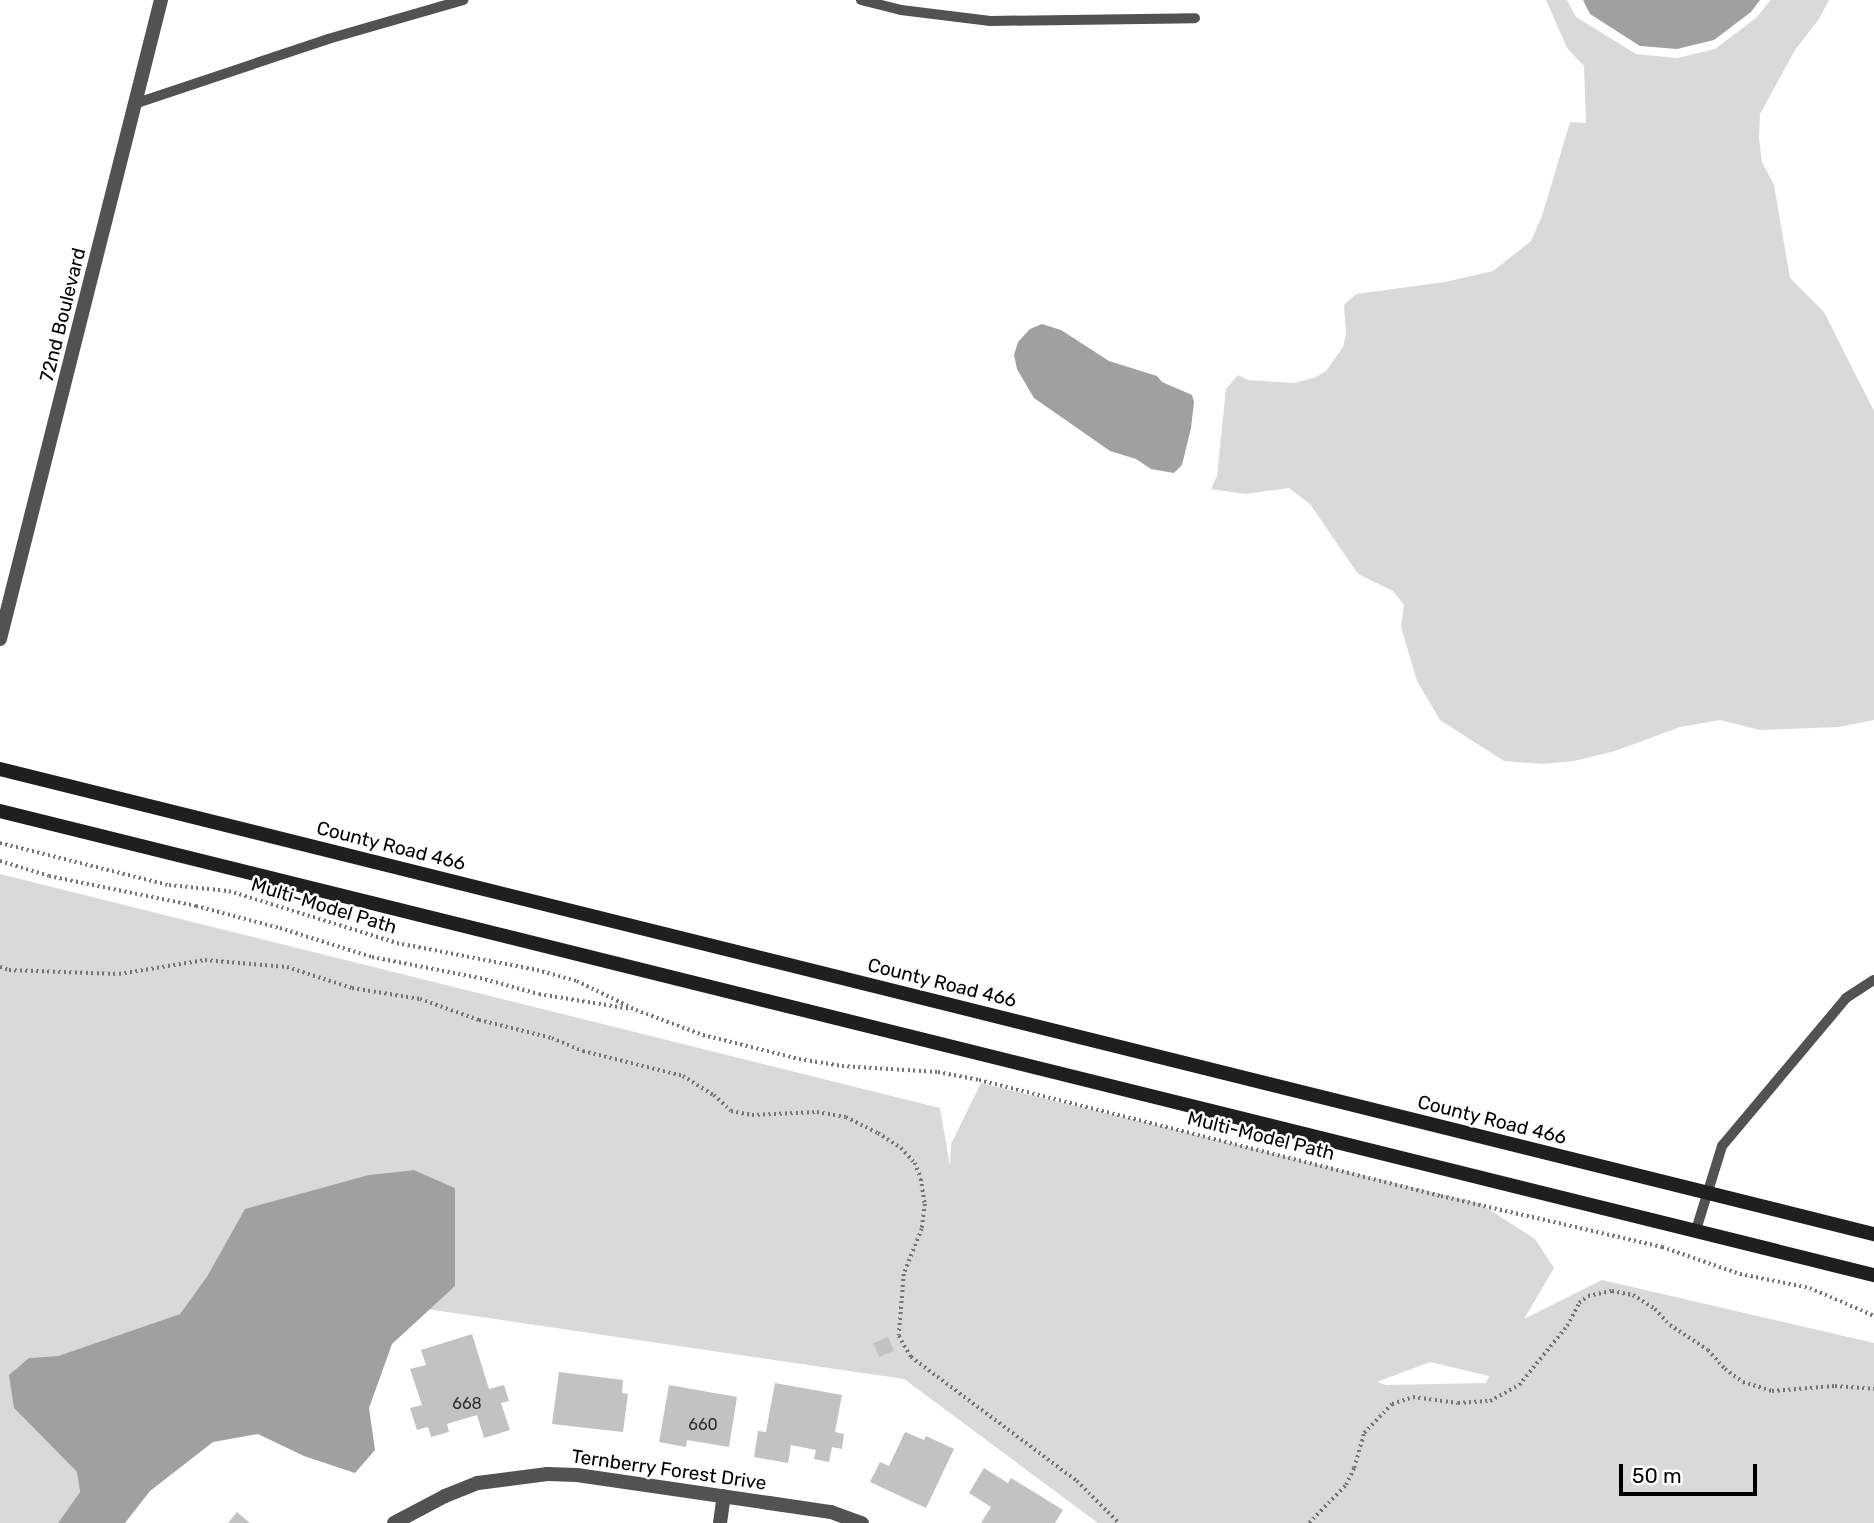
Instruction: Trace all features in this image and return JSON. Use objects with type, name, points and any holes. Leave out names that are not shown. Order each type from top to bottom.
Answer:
[{"type":"main road","name":"County Road 466","points":[[0,769],[1874,1234]]},
{"type":"main road","points":[[0,811],[1874,1275]]},
{"type":"street","name":"72nd Boulevard","points":[[0,639],[161,0]]},
{"type":"street","name":"Ternberry Forest Drive","points":[[394,1523],[478,1483],[511,1477],[577,1475],[831,1513],[862,1523]]},
{"type":"street","points":[[720,1523],[724,1496]]},
{"type":"lane","points":[[137,103],[328,39],[463,0]]},
{"type":"lane","points":[[861,0],[901,10],[990,21],[1195,18]]},
{"type":"lane","points":[[1696,1230],[1722,1146],[1846,998],[1874,980]]},
{"type":"path","name":"Multi-Model Path","points":[[0,843],[169,885],[229,891],[397,943],[537,970],[576,981],[636,1010],[703,1035],[799,1059],[842,1066],[938,1072],[979,1080],[1441,1196],[1662,1247],[1740,1274],[1810,1288],[1874,1316]]},
{"type":"path","name":"Multi-Model Path","points":[[0,861],[83,884],[196,906],[280,928],[372,957],[480,978],[539,995],[636,1010]]},
{"type":"path","points":[[0,967],[19,971],[119,974],[205,960],[287,967],[352,988],[420,999],[479,1020],[552,1038],[583,1051],[683,1076],[714,1095],[731,1111],[752,1115],[817,1112],[846,1117],[901,1148],[915,1163],[921,1178],[925,1203],[922,1228],[904,1274],[899,1336],[911,1357],[1077,1481],[1119,1523]]},
{"type":"path","points":[[1311,1521],[1331,1502],[1354,1468],[1364,1433],[1392,1404],[1413,1397],[1458,1403],[1490,1401],[1520,1385],[1542,1361],[1567,1326],[1579,1303],[1588,1296],[1612,1291],[1633,1295],[1655,1309],[1670,1325],[1708,1350],[1725,1369],[1743,1382],[1772,1391],[1835,1386],[1874,1389]]},
{"type":"shaded area","points":[[1546,0],[1567,0],[1576,17],[1636,54],[1678,58],[1715,49],[1756,18],[1771,0],[1829,0],[1819,19],[1795,50],[1760,114],[1759,139],[1762,162],[1774,185],[1790,278],[1824,312],[1874,411],[1874,720],[1839,727],[1760,730],[1720,720],[1680,727],[1615,751],[1574,761],[1542,764],[1504,761],[1440,720],[1417,681],[1401,627],[1404,605],[1393,591],[1358,574],[1310,504],[1289,488],[1246,494],[1211,489],[1217,476],[1226,389],[1238,375],[1248,380],[1295,383],[1316,377],[1326,371],[1343,347],[1346,334],[1344,305],[1356,294],[1445,282],[1493,271],[1531,241],[1542,216],[1570,122],[1586,123],[1584,66],[1567,48]]},
{"type":"shaded area","points":[[1583,0],[1760,0],[1751,12],[1714,40],[1677,49],[1640,46],[1590,14]]},
{"type":"shaded area","points":[[1042,324],[1061,330],[1109,361],[1157,376],[1162,382],[1192,395],[1194,402],[1191,428],[1182,465],[1174,473],[1151,469],[1136,459],[1110,451],[1034,398],[1017,369],[1014,355],[1018,342],[1030,329]]},
{"type":"shaded area","points":[[0,874],[940,1108],[950,1166],[951,1144],[981,1083],[1479,1203],[1535,1239],[1554,1268],[1524,1319],[1602,1280],[1874,1343],[1874,1523],[1098,1523],[904,1379],[427,1309],[455,1286],[455,1188],[414,1170],[369,1175],[208,1275],[180,1314],[58,1356],[29,1358],[14,1408],[77,1472],[80,1492],[58,1523],[0,1523]],"holes":[[[1430,1362],[1489,1376],[1486,1383],[1386,1385],[1377,1382]]]},
{"type":"shaded area","points":[[414,1170],[455,1188],[455,1286],[392,1344],[369,1408],[375,1450],[355,1473],[304,1456],[258,1434],[213,1442],[150,1491],[125,1523],[58,1523],[80,1492],[77,1472],[14,1408],[9,1375],[29,1358],[58,1356],[180,1314],[208,1275],[245,1209],[369,1175]]},
{"type":"building","points":[[472,1334],[489,1389],[504,1385],[509,1401],[501,1403],[510,1430],[484,1438],[477,1415],[447,1424],[449,1432],[431,1437],[428,1427],[417,1430],[410,1408],[422,1405],[410,1369],[426,1365],[421,1350]]},
{"type":"building","points":[[888,1337],[894,1351],[879,1357],[873,1343]]},
{"type":"building","points":[[559,1372],[623,1380],[622,1393],[628,1394],[623,1432],[552,1424]]},
{"type":"building","points":[[775,1383],[842,1395],[835,1432],[844,1434],[842,1449],[832,1447],[829,1462],[814,1459],[816,1450],[791,1445],[788,1463],[754,1457],[758,1431],[766,1432]]},
{"type":"building","points":[[669,1385],[737,1397],[729,1447],[687,1440],[686,1447],[659,1442]]},
{"type":"building","points":[[905,1432],[924,1440],[926,1436],[954,1449],[926,1508],[870,1482],[880,1462],[889,1466]]},
{"type":"building","points":[[984,1468],[1008,1483],[1011,1478],[1063,1510],[1055,1523],[981,1523],[991,1507],[969,1493]]},
{"type":"building","points":[[237,1512],[250,1523],[228,1523]]}]
